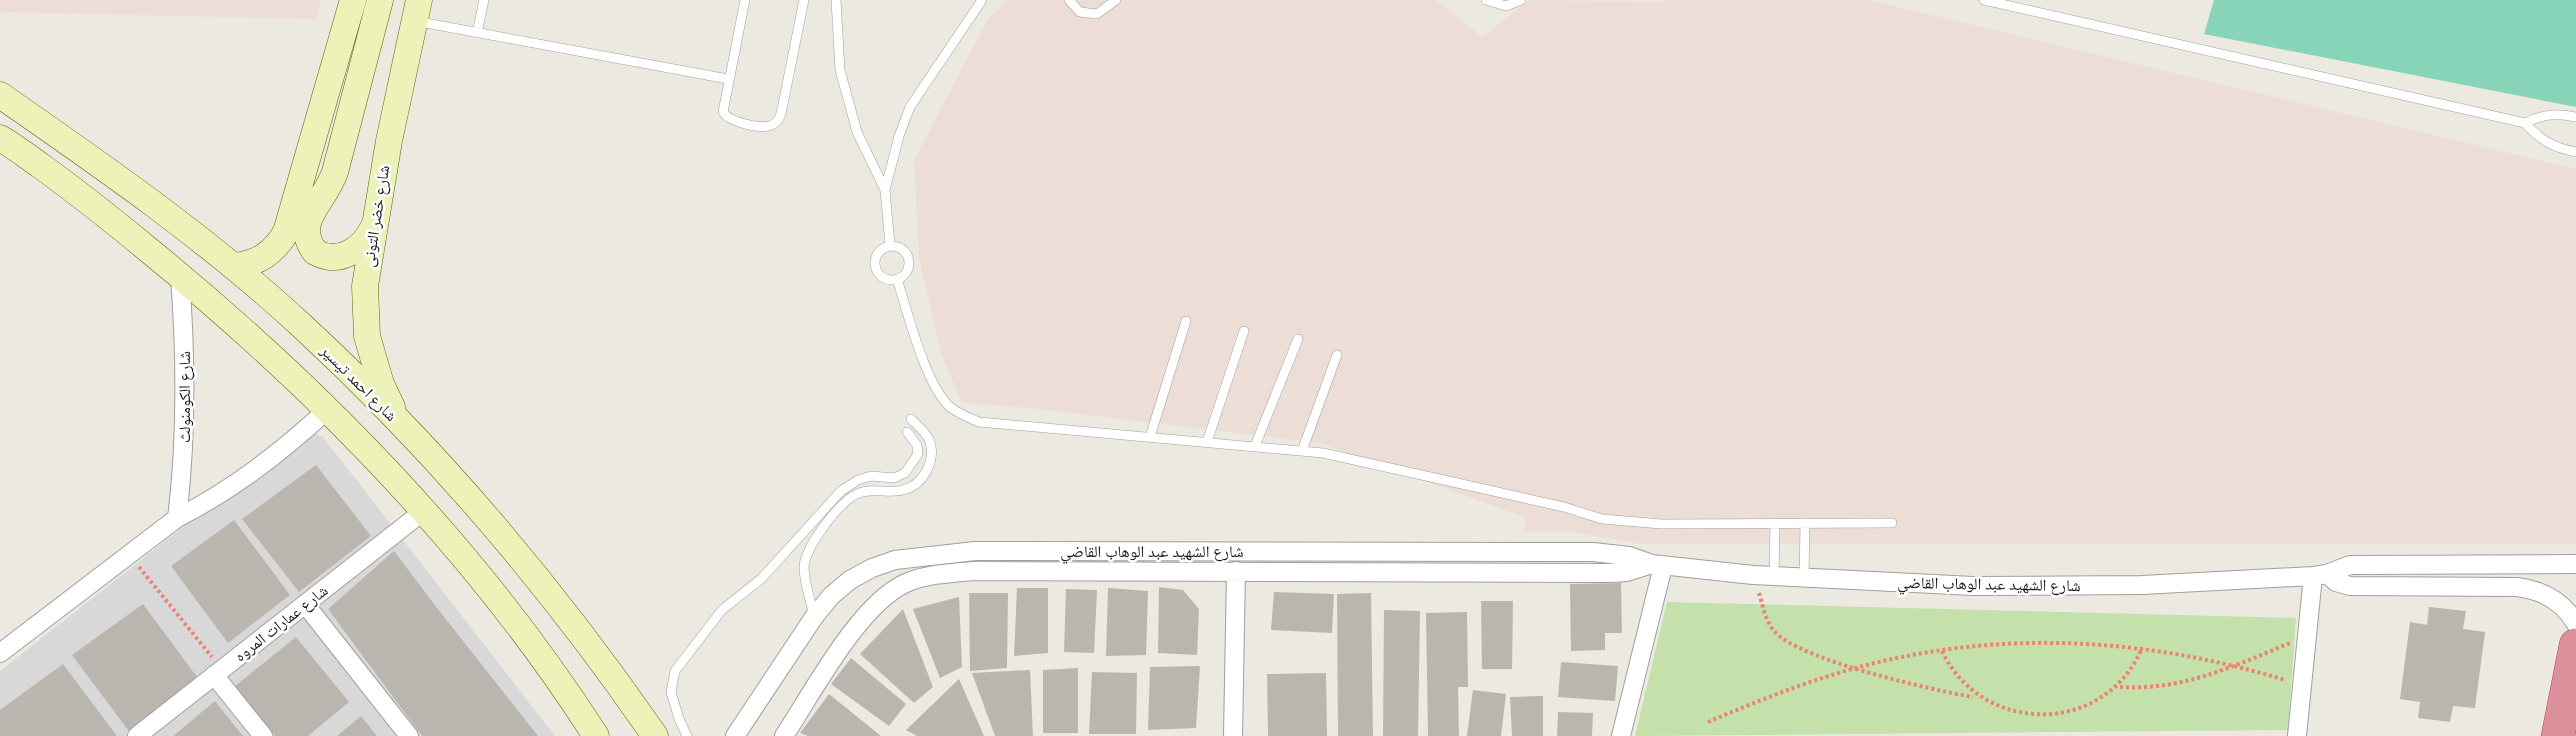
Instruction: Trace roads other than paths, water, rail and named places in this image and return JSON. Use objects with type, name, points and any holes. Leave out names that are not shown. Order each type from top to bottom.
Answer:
[{"type":"highway","points":[[2558,736],[2576,645]]},
{"type":"main road","points":[[297,236],[353,0]]},
{"type":"main road","points":[[233,266],[258,261],[279,245],[297,236],[327,192],[335,172],[380,0]]},
{"type":"main road","name":"شارع خضر التونى","points":[[404,428],[381,384],[367,336],[364,314],[365,286],[374,225],[389,141],[417,11]]},
{"type":"main road","name":"شارع احمد تيسير","points":[[0,95],[137,191],[233,266],[302,326],[404,428],[483,515],[563,613],[656,736]]},
{"type":"main road","points":[[0,138],[84,197],[180,276],[327,410],[425,510],[516,622],[567,691],[596,736]]},
{"type":"main road","points":[[297,236],[315,252],[332,258],[343,256],[363,244],[374,225]]},
{"type":"street","name":"شارع الكومنولث","points":[[177,518],[185,433],[185,342],[180,276]]},
{"type":"street","points":[[0,653],[177,518],[218,496],[266,464],[327,410]]},
{"type":"street","name":"شارع عمارات المروه","points":[[137,736],[425,510]]},
{"type":"street","name":"شارع الشهيد عبد الوهاب القاضي","points":[[735,736],[813,617],[831,596],[850,580],[872,568],[895,560],[975,551],[1593,552],[1629,556],[1657,565],[1804,579],[1973,586],[2142,585],[2320,575],[2350,565],[2576,564]]},
{"type":"street","points":[[1621,736],[1657,565]]},
{"type":"street","name":"شارع الشهيد عبد الوهاب القاضي","points":[[784,736],[864,616],[889,593],[906,583],[934,575],[974,571],[1610,573],[1657,565]]},
{"type":"street","points":[[1233,736],[1236,571]]},
{"type":"street","points":[[2297,736],[2307,636],[2320,575]]},
{"type":"street","name":"شارع الشهيد عبد الوهاب القاضي","points":[[2320,575],[2350,586],[2517,586],[2531,589],[2555,600],[2565,608],[2576,624]]},
{"type":"street","points":[[305,604],[409,736]]},
{"type":"street","points":[[218,672],[262,736]]},
{"type":"lane","points":[[477,33],[484,0]]},
{"type":"lane","points":[[745,0],[722,107],[729,120],[763,127],[774,124],[781,114],[804,0]]},
{"type":"lane","points":[[836,0],[840,70],[856,132],[885,190]]},
{"type":"lane","points":[[890,245],[885,190],[899,136],[910,107],[982,0]]},
{"type":"lane","points":[[1069,0],[1080,12],[1097,14],[1116,0]]},
{"type":"lane","points":[[1486,0],[1506,6],[1521,0]]},
{"type":"lane","points":[[1984,0],[2525,123],[2547,144],[2576,152]]},
{"type":"lane","points":[[417,11],[477,33],[728,79]]},
{"type":"lane","points":[[2525,123],[2540,115],[2576,117]]},
{"type":"lane","points":[[890,245],[902,248],[909,259],[907,272],[897,279],[884,278],[876,269],[876,257],[879,251],[890,245]]},
{"type":"lane","points":[[897,279],[930,375],[940,395],[951,408],[979,422],[1323,453],[1552,505],[1602,519],[1661,524],[1892,523]]},
{"type":"lane","points":[[1150,437],[1186,321]]},
{"type":"lane","points":[[1207,442],[1244,331]]},
{"type":"lane","points":[[1255,446],[1299,339]]},
{"type":"lane","points":[[1302,451],[1337,355]]},
{"type":"lane","points":[[813,617],[804,567],[807,553],[823,529],[845,502],[858,494],[903,490],[919,483],[928,470],[932,450],[928,437],[911,418]]},
{"type":"lane","points":[[687,736],[671,692],[675,671],[722,610],[762,578],[841,491],[865,478],[894,478],[905,473],[918,454],[917,445],[907,432]]},
{"type":"lane","points":[[1804,579],[1805,523]]},
{"type":"lane","points":[[1774,524],[1774,576]]}]
